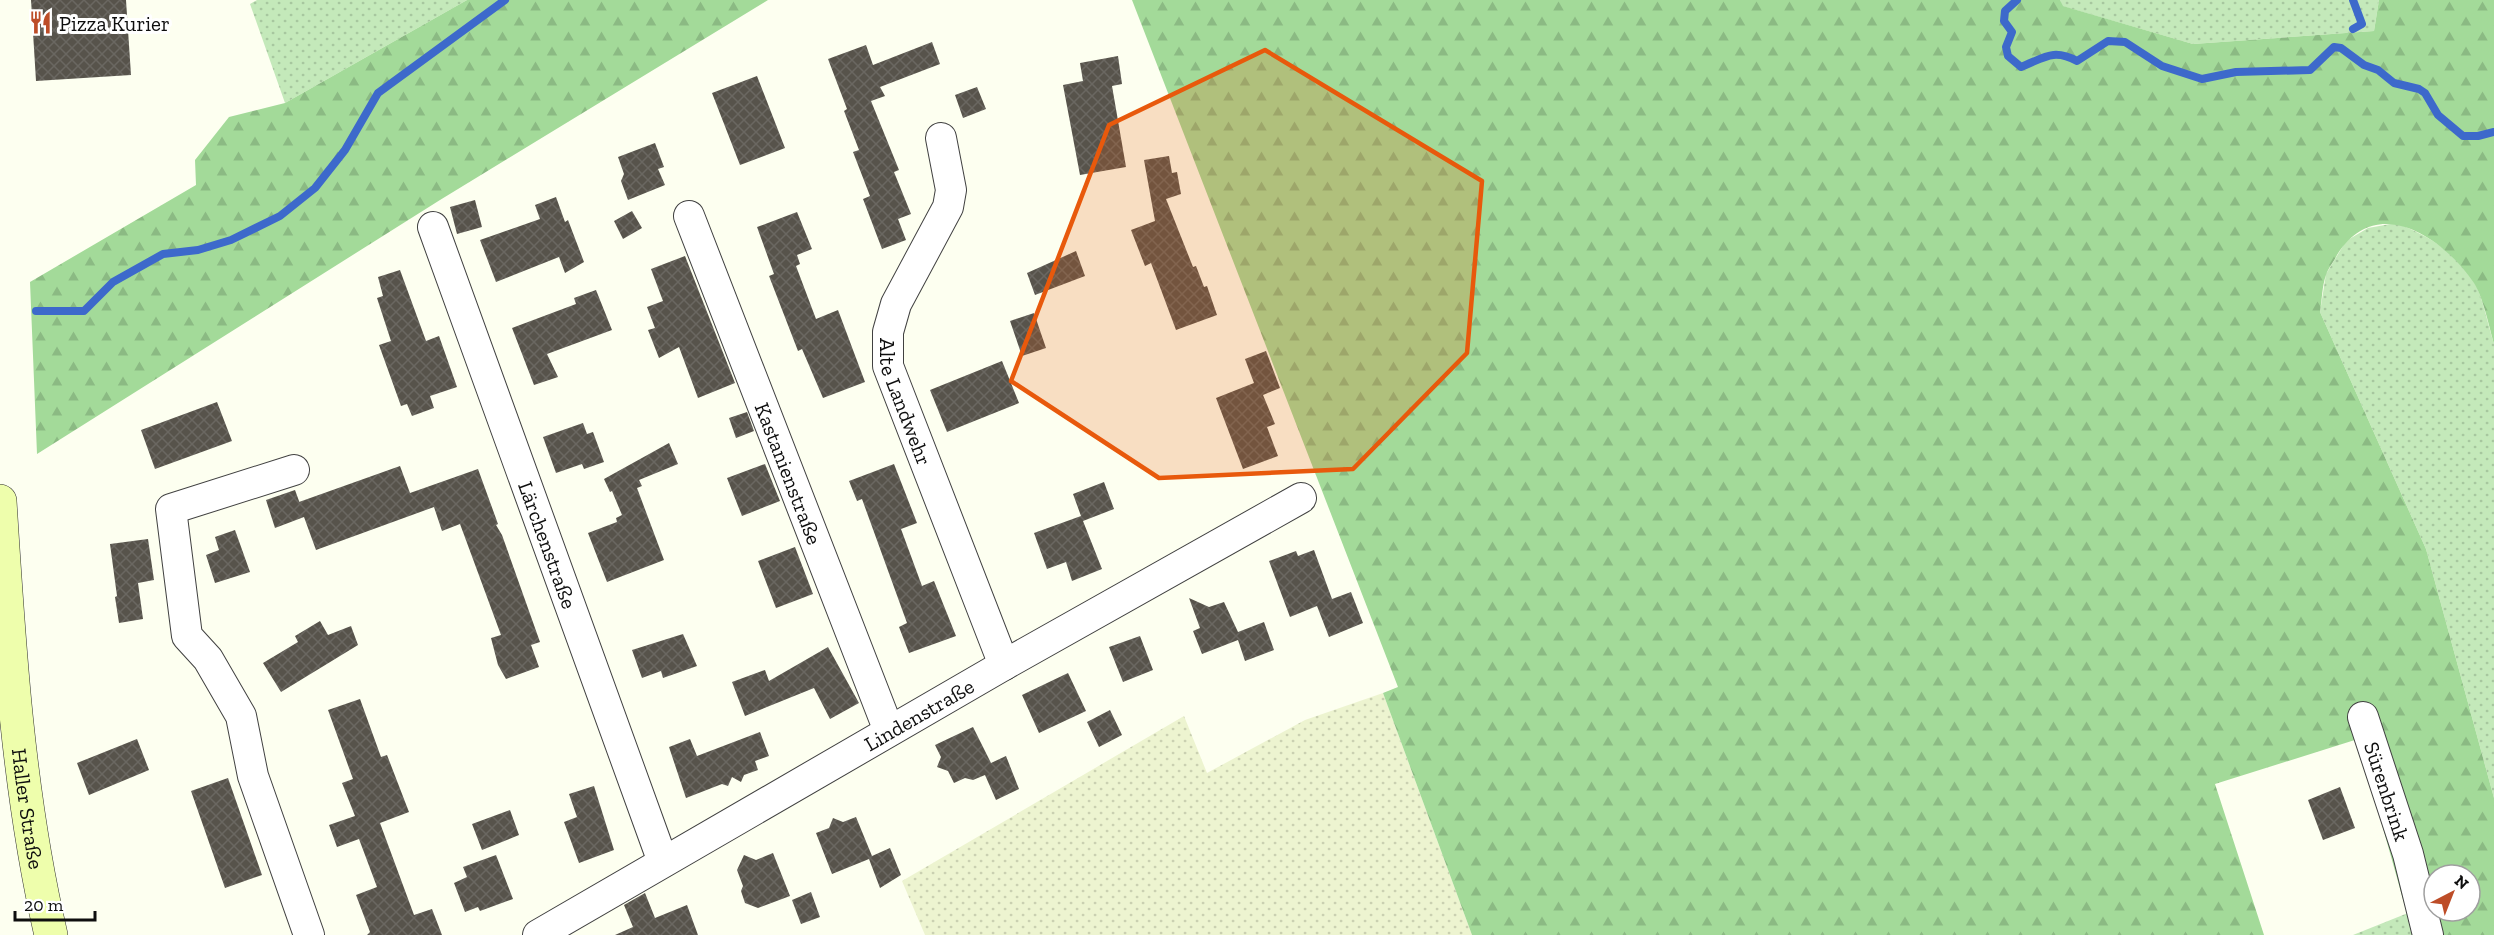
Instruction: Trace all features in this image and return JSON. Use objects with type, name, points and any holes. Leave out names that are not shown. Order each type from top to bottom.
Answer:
[{"type":"main road","name":"Haller Straße","points":[[0,501],[15,711],[42,896],[51,935]]},
{"type":"street","name":"Alte Landwehr","points":[[941,138],[951,190],[948,207],[896,304],[888,332],[888,366],[1004,665]]},
{"type":"street","name":"Kastanienstraße","points":[[689,216],[889,731]]},
{"type":"street","name":"Lärchenstraße","points":[[433,227],[663,862]]},
{"type":"street","points":[[294,470],[171,509],[187,636],[208,659],[241,716],[253,776],[309,935]]},
{"type":"street","name":"Lindenstraße","points":[[538,935],[1004,665],[1301,498]]},
{"type":"street","name":"Sürenbrink","points":[[2363,717],[2408,854],[2428,935]]},
{"type":"highlighted area","points":[[1265,50],[1482,181],[1467,353],[1353,469],[1159,478],[1011,381],[1109,125]]},
{"type":"green space","points":[[257,0],[467,0],[285,103],[250,4]]},
{"type":"green space","points":[[467,0],[768,0],[440,200],[37,454],[30,282],[196,185],[195,160],[229,117],[285,103]]},
{"type":"green space","points":[[1132,0],[2060,0],[2063,6],[2193,44],[2374,31],[2379,0],[2494,0],[2494,344],[2480,296],[2474,283],[2461,266],[2427,237],[2408,228],[2389,224],[2370,226],[2353,236],[2337,255],[2325,279],[2320,312],[2426,549],[2494,798],[2494,935],[2413,935],[2358,739],[2215,784],[2264,935],[1472,935],[1383,693],[1398,687]]},
{"type":"green space","points":[[2060,0],[2379,0],[2374,31],[2193,44],[2062,6]]},
{"type":"green space","points":[[2396,223],[2431,240],[2461,264],[2479,292],[2494,344],[2494,798],[2426,549],[2320,312],[2326,274],[2346,241],[2368,228]]},
{"type":"green space","points":[[1383,693],[1472,935],[925,935],[902,881],[1184,716],[1207,773],[1305,720]]},
{"type":"green space","points":[[2408,913],[2413,935],[2353,935]]},
{"type":"building","points":[[31,0],[126,0],[131,75],[36,81]]},
{"type":"building","points":[[932,42],[940,64],[880,87],[885,96],[871,101],[899,170],[894,172],[911,214],[898,219],[906,240],[882,249],[863,199],[870,196],[853,152],[859,150],[844,111],[847,109],[828,59],[866,45],[873,65]]},
{"type":"building","points":[[1118,56],[1122,84],[1112,86],[1126,167],[1080,175],[1063,85],[1083,81],[1080,63]]},
{"type":"building","points":[[757,76],[785,148],[740,165],[712,93]]},
{"type":"building","points":[[977,87],[986,109],[963,118],[955,95]]},
{"type":"building","points":[[655,143],[664,167],[658,169],[665,185],[628,200],[621,181],[624,174],[618,157]]},
{"type":"building","points":[[1169,156],[1172,173],[1177,172],[1181,194],[1166,199],[1193,267],[1196,266],[1204,287],[1207,286],[1217,315],[1176,330],[1151,263],[1145,266],[1131,230],[1155,221],[1144,160]]},
{"type":"building","points":[[556,197],[565,222],[568,220],[584,262],[565,273],[559,257],[496,282],[480,240],[540,219],[535,205]]},
{"type":"building","points":[[475,200],[482,227],[457,234],[450,207]]},
{"type":"building","points":[[632,211],[642,228],[623,239],[614,221]]},
{"type":"building","points":[[797,212],[812,249],[797,255],[800,264],[796,266],[816,319],[838,310],[865,382],[823,398],[802,349],[798,351],[769,276],[774,274],[757,227]]},
{"type":"building","points":[[1076,251],[1085,276],[1035,295],[1027,273]]},
{"type":"building","points":[[685,256],[735,383],[698,398],[679,347],[659,358],[648,330],[655,328],[647,307],[663,301],[651,269]]},
{"type":"building","points":[[400,270],[426,341],[439,336],[457,387],[430,396],[434,408],[412,416],[407,404],[401,406],[379,345],[391,341],[377,298],[383,296],[378,277]]},
{"type":"building","points":[[596,290],[612,330],[547,354],[558,377],[534,385],[512,328],[576,304],[574,298]]},
{"type":"building","points":[[1034,313],[1046,348],[1022,356],[1010,321]]},
{"type":"building","points":[[1266,351],[1280,388],[1263,395],[1275,424],[1267,427],[1278,456],[1243,469],[1216,398],[1254,383],[1245,359]]},
{"type":"building","points":[[1002,361],[1019,403],[947,432],[930,390]]},
{"type":"building","points":[[217,402],[232,441],[155,469],[141,430]]},
{"type":"building","points":[[747,412],[754,431],[736,438],[729,418]]},
{"type":"building","points":[[583,423],[587,434],[593,432],[604,462],[584,469],[582,464],[556,473],[543,437]]},
{"type":"building","points":[[669,443],[678,464],[639,480],[642,486],[637,488],[664,560],[607,582],[588,533],[617,522],[616,518],[622,515],[604,479]]},
{"type":"building","points":[[765,464],[780,501],[742,516],[727,478]]},
{"type":"building","points":[[894,464],[917,523],[901,529],[922,586],[934,581],[956,636],[909,653],[899,627],[907,623],[862,499],[857,501],[849,481]]},
{"type":"building","points":[[400,466],[410,493],[478,469],[498,524],[496,525],[502,535],[540,642],[531,645],[539,667],[506,679],[498,665],[491,638],[501,635],[460,524],[442,531],[434,507],[316,550],[304,517],[275,528],[266,500],[295,490],[299,502]]},
{"type":"building","points":[[1104,482],[1114,509],[1083,521],[1102,569],[1072,581],[1066,562],[1047,569],[1034,533],[1081,516],[1073,494]]},
{"type":"building","points":[[235,530],[250,572],[215,583],[206,555],[219,550],[215,537]]},
{"type":"building","points":[[148,539],[154,580],[138,583],[143,619],[119,623],[110,544]]},
{"type":"building","points":[[795,547],[813,594],[776,608],[758,561]]},
{"type":"building","points":[[1314,550],[1332,599],[1351,592],[1363,623],[1329,637],[1317,606],[1290,617],[1269,561],[1296,551],[1298,556]]},
{"type":"building","points":[[1189,598],[1209,607],[1224,602],[1238,632],[1264,622],[1274,650],[1245,661],[1238,640],[1202,654],[1193,631],[1200,628]]},
{"type":"building","points":[[320,621],[328,635],[351,626],[358,645],[281,692],[263,663],[298,642],[295,636]]},
{"type":"building","points":[[683,634],[697,666],[663,678],[661,671],[642,678],[632,650]]},
{"type":"building","points":[[1140,636],[1153,670],[1123,682],[1109,647]]},
{"type":"building","points":[[828,647],[859,703],[830,719],[814,688],[745,716],[732,682],[765,670],[769,681]]},
{"type":"building","points":[[1068,673],[1086,711],[1039,733],[1022,695]]},
{"type":"building","points":[[360,699],[381,757],[387,755],[409,812],[380,823],[414,915],[432,909],[442,935],[367,935],[370,932],[356,895],[377,887],[359,839],[337,847],[329,825],[355,816],[342,783],[353,779],[328,710]]},
{"type":"building","points":[[1110,710],[1122,735],[1099,747],[1087,722]]},
{"type":"building","points":[[973,727],[991,763],[1006,756],[1019,789],[996,800],[985,775],[973,780],[965,778],[954,783],[948,771],[937,767],[941,757],[935,745]]},
{"type":"building","points":[[760,732],[769,756],[755,761],[758,770],[744,775],[741,782],[732,777],[728,786],[722,784],[686,798],[669,747],[690,739],[697,756]]},
{"type":"building","points":[[137,739],[149,770],[89,795],[77,763]]},
{"type":"building","points":[[228,778],[262,875],[225,888],[191,791]]},
{"type":"building","points":[[594,786],[614,850],[579,863],[564,822],[577,817],[569,794]]},
{"type":"building","points":[[2340,787],[2355,828],[2323,840],[2308,800]]},
{"type":"building","points":[[510,810],[519,835],[482,850],[472,824]]},
{"type":"building","points":[[856,817],[872,856],[890,848],[901,875],[880,888],[869,859],[832,874],[816,833],[829,828],[833,818],[843,822]]},
{"type":"building","points":[[773,853],[790,896],[758,908],[745,903],[741,891],[743,886],[737,870],[744,855],[756,860]]},
{"type":"building","points":[[496,855],[513,899],[480,911],[478,907],[465,912],[454,883],[467,877],[463,867]]},
{"type":"building","points":[[811,892],[820,917],[801,924],[792,900]]},
{"type":"building","points":[[645,893],[655,918],[687,905],[698,935],[615,935],[633,927],[624,905]]},
{"type":"waterway","points":[[36,311],[84,311],[113,282],[163,254],[198,250],[231,240],[280,216],[315,188],[345,150],[378,93],[505,0]]},
{"type":"waterway","points":[[2017,0],[2005,11],[2004,21],[2012,32],[2006,47],[2008,56],[2021,67],[2055,55],[2077,61],[2108,41],[2125,42],[2162,66],[2202,79],[2236,72],[2310,70],[2334,47],[2341,48],[2364,65],[2378,70],[2394,83],[2419,89],[2425,93],[2438,115],[2463,136],[2478,136],[2494,132]]},
{"type":"waterway","points":[[2353,0],[2362,24],[2353,29]]},
{"type":"place","name":"Pizza Kurier","points":[[41,23]]}]
